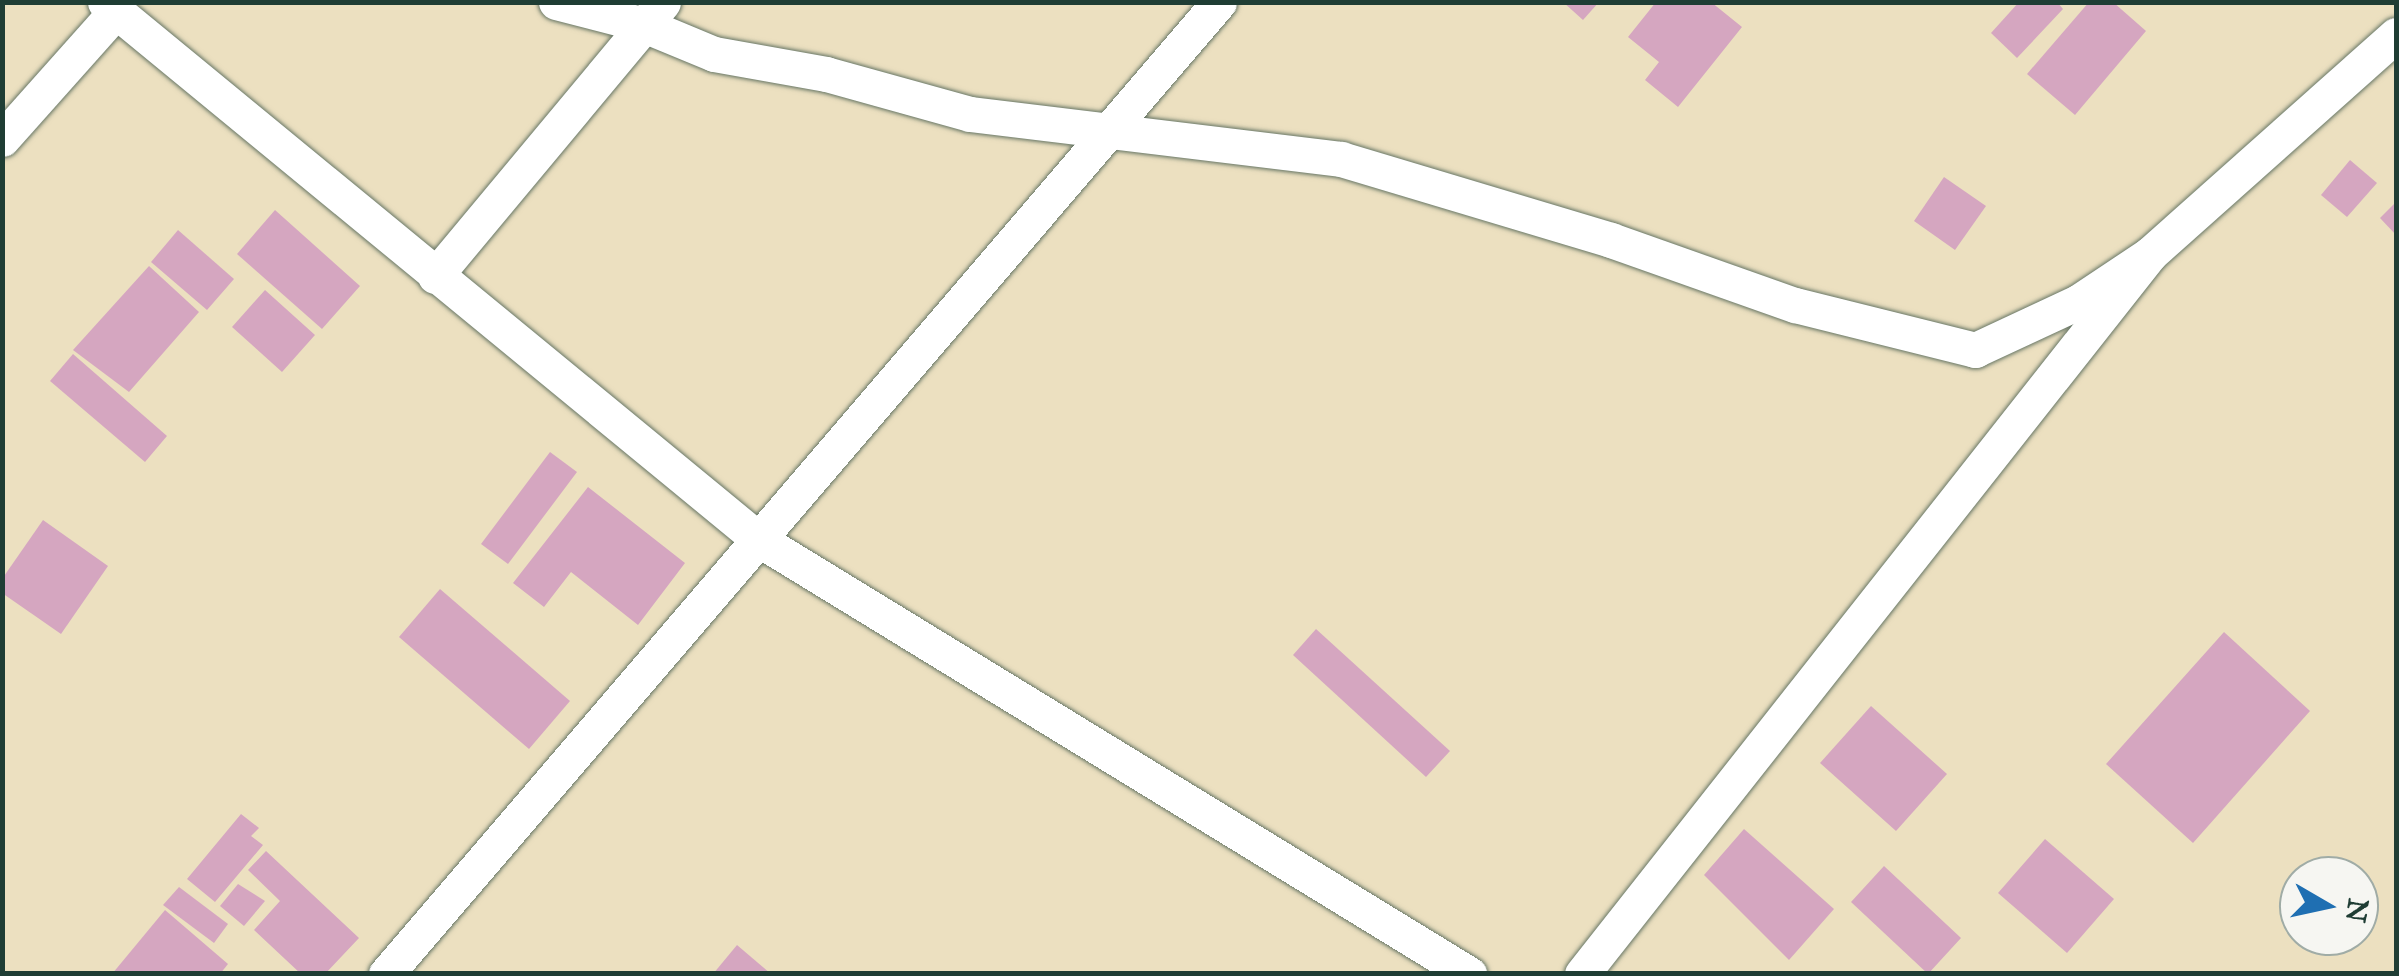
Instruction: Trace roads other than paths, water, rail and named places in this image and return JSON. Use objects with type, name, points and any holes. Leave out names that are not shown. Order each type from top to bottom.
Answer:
[{"type":"street","points":[[556,2],[653,14],[714,54],[826,74],[970,114],[1112,127],[1179,142],[1340,158],[1611,240],[1795,305],[1974,350],[2078,302],[2150,254],[2396,35]]},
{"type":"street","points":[[386,974],[1219,2]]},
{"type":"street","points":[[2,139],[110,7],[758,539],[1469,974]]},
{"type":"street","points":[[435,276],[653,14]]},
{"type":"street","points":[[1582,974],[2150,254]]}]
